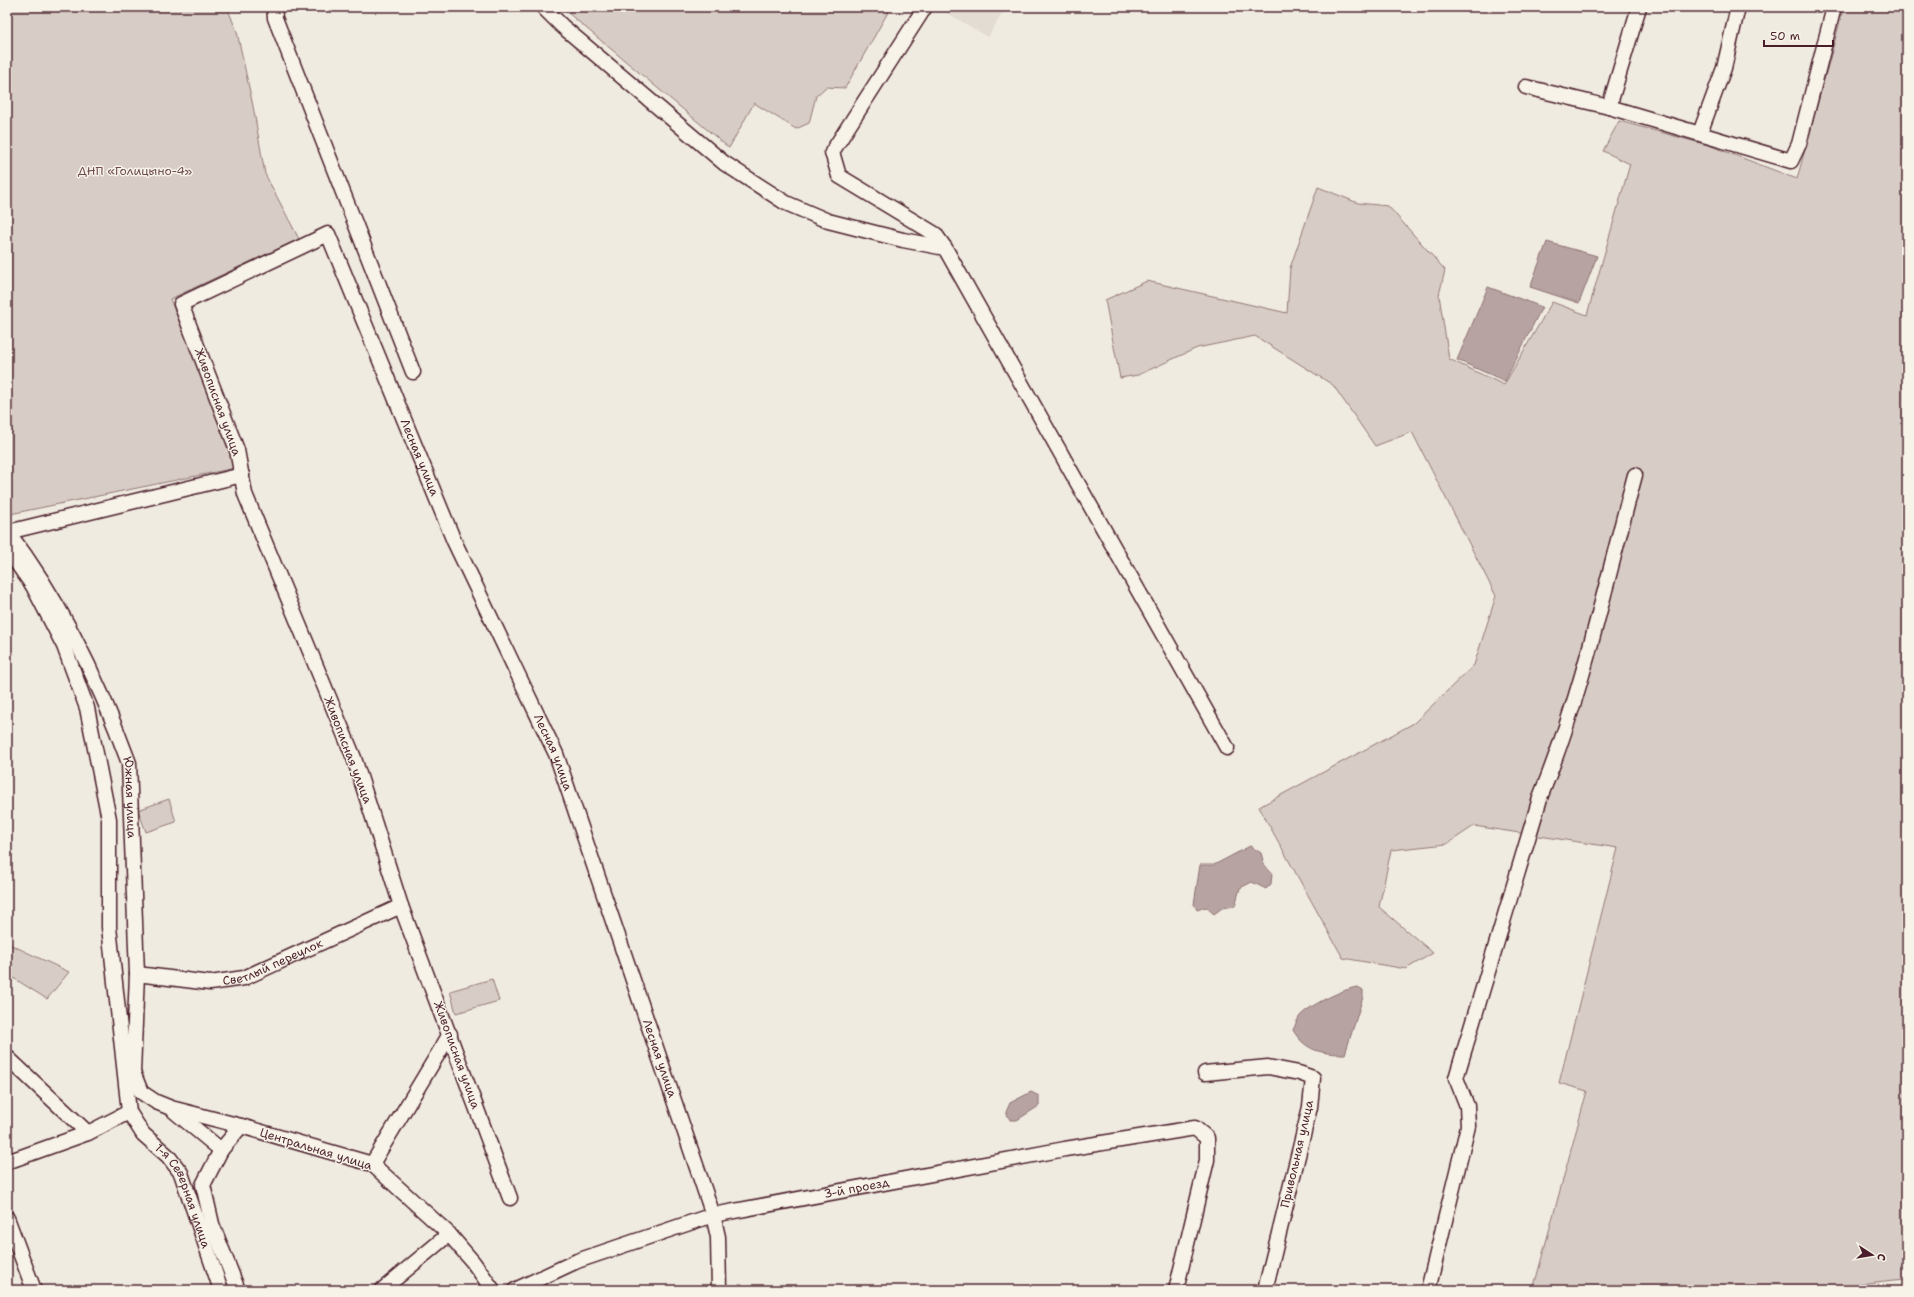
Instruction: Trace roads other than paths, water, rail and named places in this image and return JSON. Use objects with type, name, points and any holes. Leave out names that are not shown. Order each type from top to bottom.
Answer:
[{"type":"street","points":[[274,7],[274,18],[412,372]]},
{"type":"street","points":[[543,7],[562,26],[724,163],[786,203],[828,221],[903,240],[944,248]]},
{"type":"street","points":[[924,7],[832,152],[839,176],[935,234],[1227,748]]},
{"type":"street","points":[[1609,108],[1639,7]]},
{"type":"street","points":[[1700,134],[1724,68],[1738,7]]},
{"type":"street","points":[[1526,86],[1609,108],[1791,161],[1799,144],[1834,7]]},
{"type":"street","name":"Лесная улица","points":[[181,304],[328,234],[454,541],[556,754],[713,1215],[718,1237],[719,1290]]},
{"type":"street","name":"Живописная улица","points":[[181,304],[237,450],[245,494],[354,758],[402,906],[510,1198]]},
{"type":"street","points":[[8,532],[242,475]]},
{"type":"street","points":[[1428,1290],[1468,1126],[1468,1106],[1456,1078],[1540,795],[1553,764],[1582,673],[1635,475]]},
{"type":"street","name":"Южная улица","points":[[8,532],[33,565],[68,623],[118,732],[129,763],[137,974],[133,1072],[141,1092]]},
{"type":"street","points":[[7,549],[33,586],[64,646],[87,708],[110,819],[109,927],[129,1112],[88,1133],[7,1162]]},
{"type":"street","name":"Светлый переулок","points":[[137,974],[210,983],[244,978],[402,906]]},
{"type":"street","points":[[372,1164],[450,1034]]},
{"type":"street","points":[[7,1057],[88,1133]]},
{"type":"street","name":"Привольная улица","points":[[1205,1073],[1268,1067],[1299,1073],[1313,1078],[1310,1107],[1265,1290]]},
{"type":"street","name":"Центральная улица","points":[[141,1092],[156,1102],[170,1108],[240,1126],[372,1164],[449,1234],[473,1262],[493,1290]]},
{"type":"street","points":[[170,1108],[221,1150]]},
{"type":"street","name":"1-я Северная улица","points":[[129,1112],[143,1134],[168,1156],[181,1173],[221,1290]]},
{"type":"street","points":[[238,1290],[212,1224],[203,1185],[221,1150],[240,1126]]},
{"type":"street","name":"3-й проезд","points":[[515,1290],[578,1261],[713,1215],[1042,1153],[1195,1128],[1207,1138],[1207,1160],[1176,1290]]},
{"type":"street","points":[[7,1218],[34,1290]]},
{"type":"street","points":[[382,1290],[449,1234]]},
{"type":"park label","name":"ДНП «Голицыно-4»","points":[[135,171]]}]
